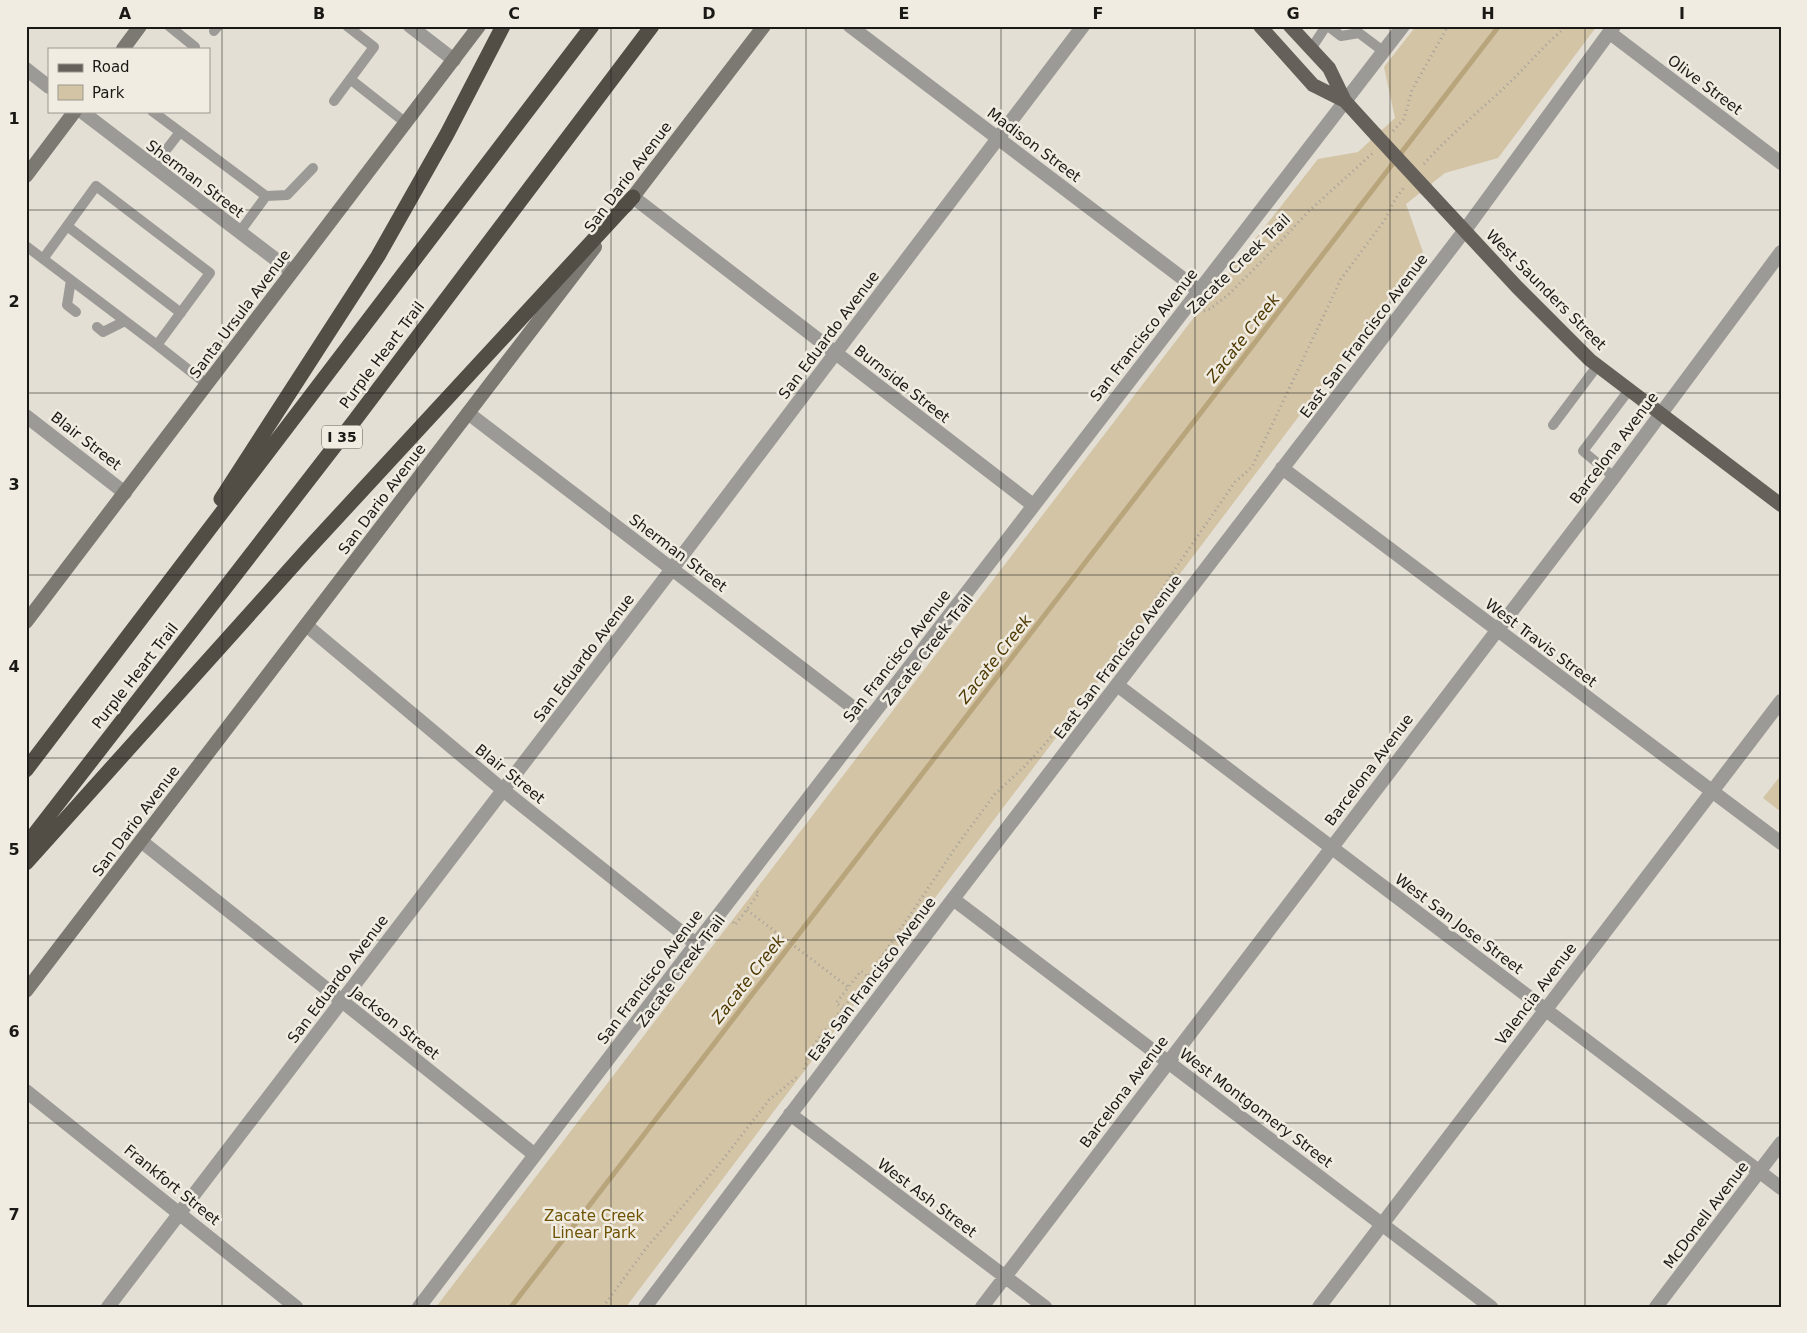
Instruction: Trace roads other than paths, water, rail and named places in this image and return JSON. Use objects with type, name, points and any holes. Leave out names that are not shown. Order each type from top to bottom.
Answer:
[{"type":"highway","points":[[157,598],[378,256],[447,134],[502,26]]},
{"type":"highway","name":"Purple Heart Trail","points":[[26,770],[592,26]]},
{"type":"highway","name":"Purple Heart Trail","points":[[26,845],[355,420],[652,26]]},
{"type":"highway","points":[[26,864],[308,549],[633,197]]},
{"type":"main road","points":[[124,48],[140,26]]},
{"type":"main road","name":"Santa Ursula Avenue","points":[[26,622],[479,26]]},
{"type":"main road","name":"San Dario Avenue","points":[[26,991],[764,26]]},
{"type":"main road","points":[[1260,26],[1313,85],[1345,101]]},
{"type":"main road","points":[[1290,26],[1329,68],[1345,101]]},
{"type":"main road","name":"West Saunders Street","points":[[1345,101],[1560,331],[1629,390],[1781,505]]},
{"type":"main road","points":[[26,176],[74,112]]},
{"type":"street","points":[[410,26],[454,60]]},
{"type":"street","name":"Madison Street","points":[[850,26],[1198,290]]},
{"type":"street","name":"San Eduardo Avenue","points":[[108,1307],[836,354],[1083,26]]},
{"type":"street","name":"San Francisco Avenue","points":[[419,1307],[1198,290],[1403,26]]},
{"type":"street","name":"Olive Street","points":[[1612,29],[1781,162]]},
{"type":"street","name":"East San Francisco Avenue","points":[[645,1307],[953,899],[1465,230],[1612,29]]},
{"type":"street","points":[[26,70],[48,86]]},
{"type":"street","name":"Sherman Street","points":[[82,112],[291,271]]},
{"type":"street","name":"Burnside Street","points":[[633,197],[1033,505]]},
{"type":"street","name":"Barcelona Avenue","points":[[982,1307],[1614,477],[1781,252]]},
{"type":"street","name":"Sherman Street","points":[[468,413],[868,720]]},
{"type":"street","name":"Blair Street","points":[[26,416],[125,493]]},
{"type":"street","name":"West Travis Street","points":[[1282,468],[1781,843]]},
{"type":"street","name":"Blair Street","points":[[306,625],[503,790],[696,944]]},
{"type":"street","name":"West San Jose Street","points":[[1117,684],[1781,1188]]},
{"type":"street","name":"Valencia Avenue","points":[[1319,1307],[1781,701]]},
{"type":"street","name":"Jackson Street","points":[[141,841],[535,1155]]},
{"type":"street","name":"West Montgomery Street","points":[[953,899],[1490,1307]]},
{"type":"street","name":"Frankfort Street","points":[[26,1091],[180,1212],[296,1307]]},
{"type":"street","name":"West Ash Street","points":[[790,1114],[1045,1307]]},
{"type":"street","name":"McDonell Avenue","points":[[1656,1307],[1781,1143]]},
{"type":"lane","points":[[169,26],[194,48]]},
{"type":"lane","points":[[1311,49],[1327,26],[1341,36],[1362,30],[1384,51]]},
{"type":"lane","points":[[334,101],[374,47],[352,28]]},
{"type":"lane","points":[[350,79],[406,123]]},
{"type":"lane","points":[[153,112],[266,196],[287,195],[313,168]]},
{"type":"lane","points":[[152,167],[180,132]]},
{"type":"lane","points":[[43,259],[96,186],[210,273],[158,345]]},
{"type":"lane","points":[[239,233],[266,196]]},
{"type":"lane","points":[[67,226],[181,313]]},
{"type":"lane","points":[[26,246],[208,385]]},
{"type":"lane","points":[[71,280],[67,305],[76,312]]},
{"type":"lane","points":[[97,327],[103,332],[125,321]]},
{"type":"lane","points":[[1553,425],[1598,365]]},
{"type":"lane","points":[[1614,477],[1583,451],[1629,390]]},
{"type":"waterway","name":"Zacate Creek","points":[[511,1307],[1499,26]]},
{"type":"park label","name":"Zacate Creek Linear Park","points":[[594,1224]]}]
